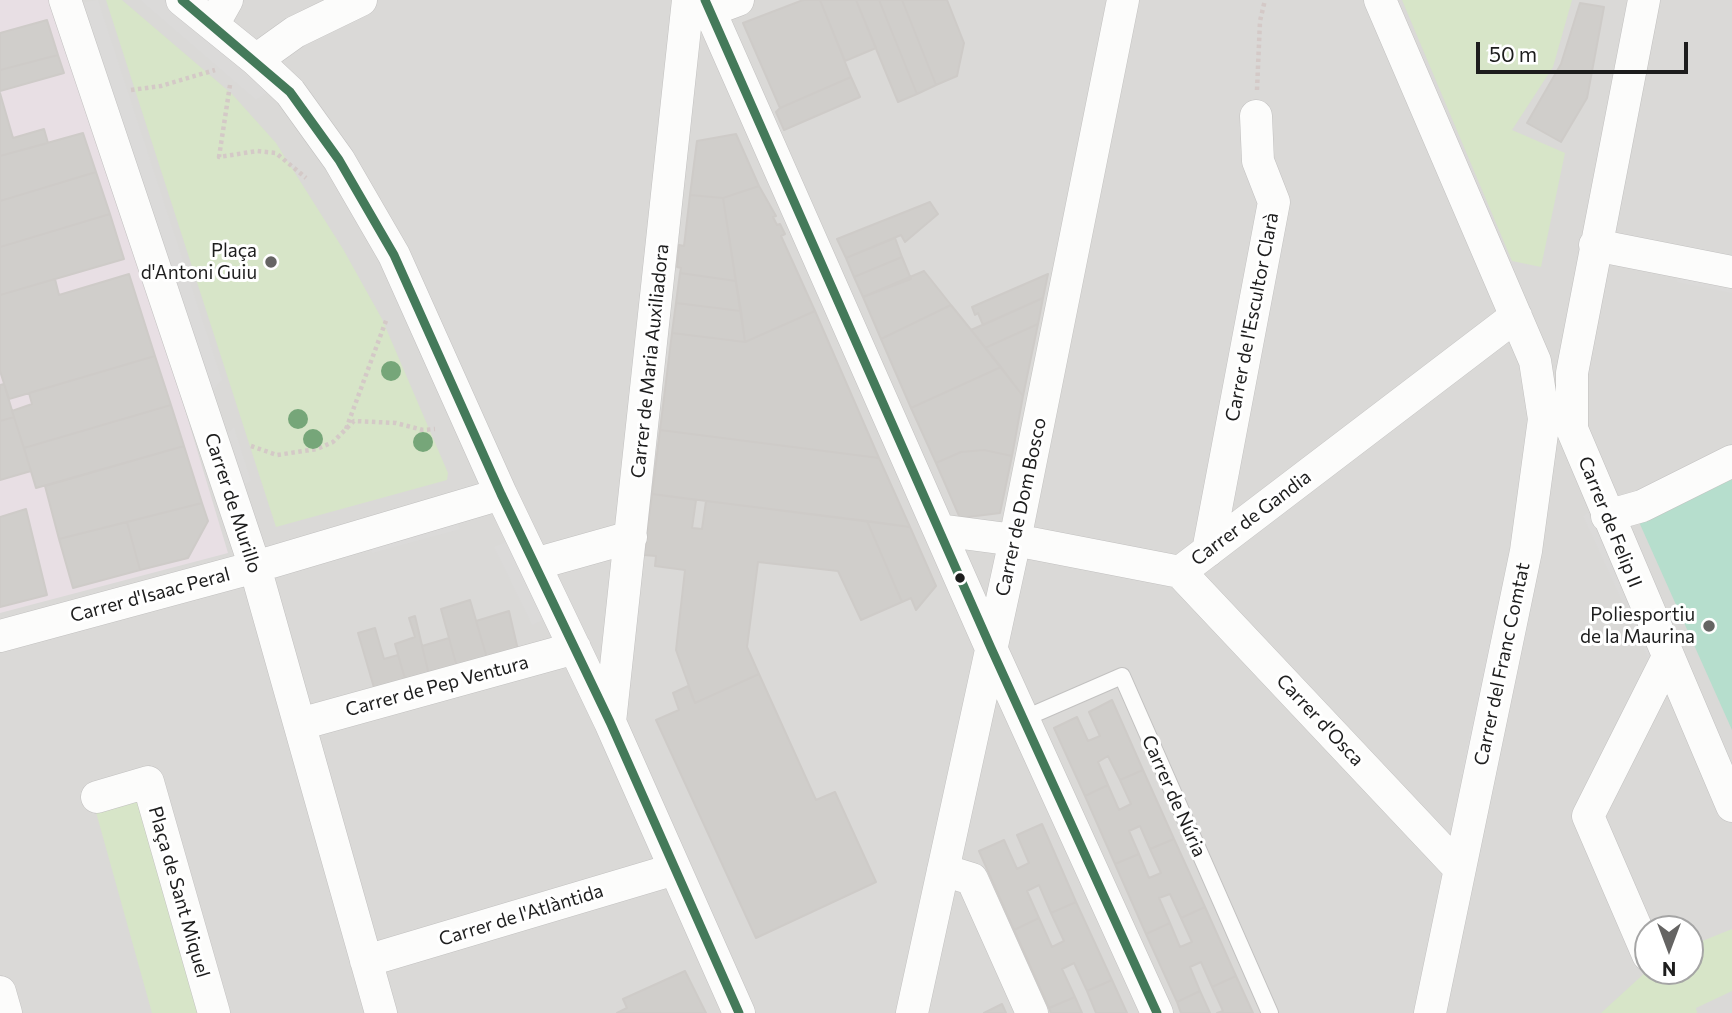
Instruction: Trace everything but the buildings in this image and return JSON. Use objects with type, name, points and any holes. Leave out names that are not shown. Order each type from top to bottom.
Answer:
[{"type":"street","name":"Carrer de Murillo","points":[[65,0],[255,567],[381,1013]]},
{"type":"street","points":[[182,0],[220,13],[256,60],[289,92],[339,160],[394,255],[501,494],[610,722],[739,1013]]},
{"type":"street","points":[[256,60],[309,24],[361,0]]},
{"type":"street","name":"Carrer de Dom Bosco","points":[[912,1013],[1015,540],[1124,0]]},
{"type":"street","points":[[1380,0],[1516,316]]},
{"type":"street","points":[[1644,0],[1595,245],[1732,272]]},
{"type":"street","points":[[710,2],[991,648],[1157,1013]]},
{"type":"street","name":"Carrer de Maria Auxiliadora","points":[[610,722],[631,537],[710,2]]},
{"type":"street","name":"Carrer de l'Escultor Clarà","points":[[1208,551],[1274,202],[1258,161],[1256,116]]},
{"type":"street","name":"Carrer de Felip II","points":[[1595,245],[1572,373],[1572,429],[1667,659],[1732,806]]},
{"type":"street","name":"Carrer de Gandia","points":[[939,530],[1015,540],[1181,572],[1516,316]]},
{"type":"street","name":"Carrer del Franc Comtat","points":[[1430,1013],[1526,551],[1544,419],[1535,361],[1516,316]]},
{"type":"street","points":[[1607,516],[1642,506],[1732,461]]},
{"type":"street","name":"Carrer d'Isaac Peral","points":[[0,636],[255,567],[501,494]]},
{"type":"street","points":[[535,564],[631,537]]},
{"type":"street","name":"Carrer d'Osca","points":[[1181,572],[1459,868]]},
{"type":"street","name":"Carrer de Pep Ventura","points":[[300,724],[575,648]]},
{"type":"street","points":[[1634,923],[1588,817],[1667,659]]},
{"type":"street","name":"Plaça de Sant Miquel","points":[[97,797],[148,782],[214,1013]]},
{"type":"street","name":"Carrer de l'Atlàntida","points":[[366,961],[675,869]]},
{"type":"street","points":[[943,870],[972,879],[1032,1013]]},
{"type":"street","points":[[0,992],[6,1013]]},
{"type":"lane","name":"Carrer de Núria","points":[[1023,719],[1122,677],[1270,1013]]},
{"type":"path","points":[[1256,116],[1260,21],[1265,0]]},
{"type":"path","points":[[131,90],[161,86],[215,70]]},
{"type":"path","points":[[230,85],[219,157],[257,151],[276,153],[306,178]]},
{"type":"path","points":[[346,430],[387,318]]},
{"type":"path","points":[[251,446],[277,455],[290,455],[333,442],[354,421],[367,420],[423,430],[435,429]]},
{"type":"shaded area","points":[[0,0],[1732,0],[1732,1013],[0,1013]]},
{"type":"shaded area","points":[[0,0],[62,0],[228,553],[0,613]]},
{"type":"shaded area","points":[[98,0],[222,380],[204,401],[74,4]]},
{"type":"shaded area","points":[[140,0],[168,0],[269,91],[256,100]]},
{"type":"shaded area","points":[[1678,275],[1732,286],[1732,293],[1677,282]]},
{"type":"shaded area","points":[[234,427],[251,481],[233,490],[216,443]]},
{"type":"shaded area","points":[[1588,512],[1660,664],[1653,669],[1583,516]]},
{"type":"shaded area","points":[[457,522],[460,529],[372,553],[369,545]]},
{"type":"shaded area","points":[[511,540],[549,617],[532,625],[494,547]]},
{"type":"shaded area","points":[[1499,600],[1508,602],[1469,777],[1461,774]]},
{"type":"green space","name":"Plaça d'Antoni Guiu","points":[[106,0],[122,0],[232,94],[276,143],[343,249],[382,319],[448,473],[447,480],[276,527]]},
{"type":"green space","points":[[1402,0],[1572,0],[1553,67],[1512,130],[1565,153],[1541,267],[1512,261]]},
{"type":"green space","name":"Poliesportiu de la Maurina","points":[[1732,476],[1732,730],[1639,522]]},
{"type":"green space","points":[[141,793],[202,1013],[152,1013],[94,805]]},
{"type":"green space","points":[[1732,929],[1732,991],[1696,1008],[1697,1013],[1601,1013],[1634,983],[1634,985],[1704,985],[1704,940]]},
{"type":"transit line","points":[[182,0],[290,92],[339,160],[394,255],[501,494],[610,722],[739,1013]]},
{"type":"transit line","points":[[705,0],[991,648],[1157,1013]]},
{"type":"place","name":"Plaça d'Antoni Guiu","points":[[271,262]]},
{"type":"place","name":"Poliesportiu de la Maurina","points":[[1709,626]]}]
